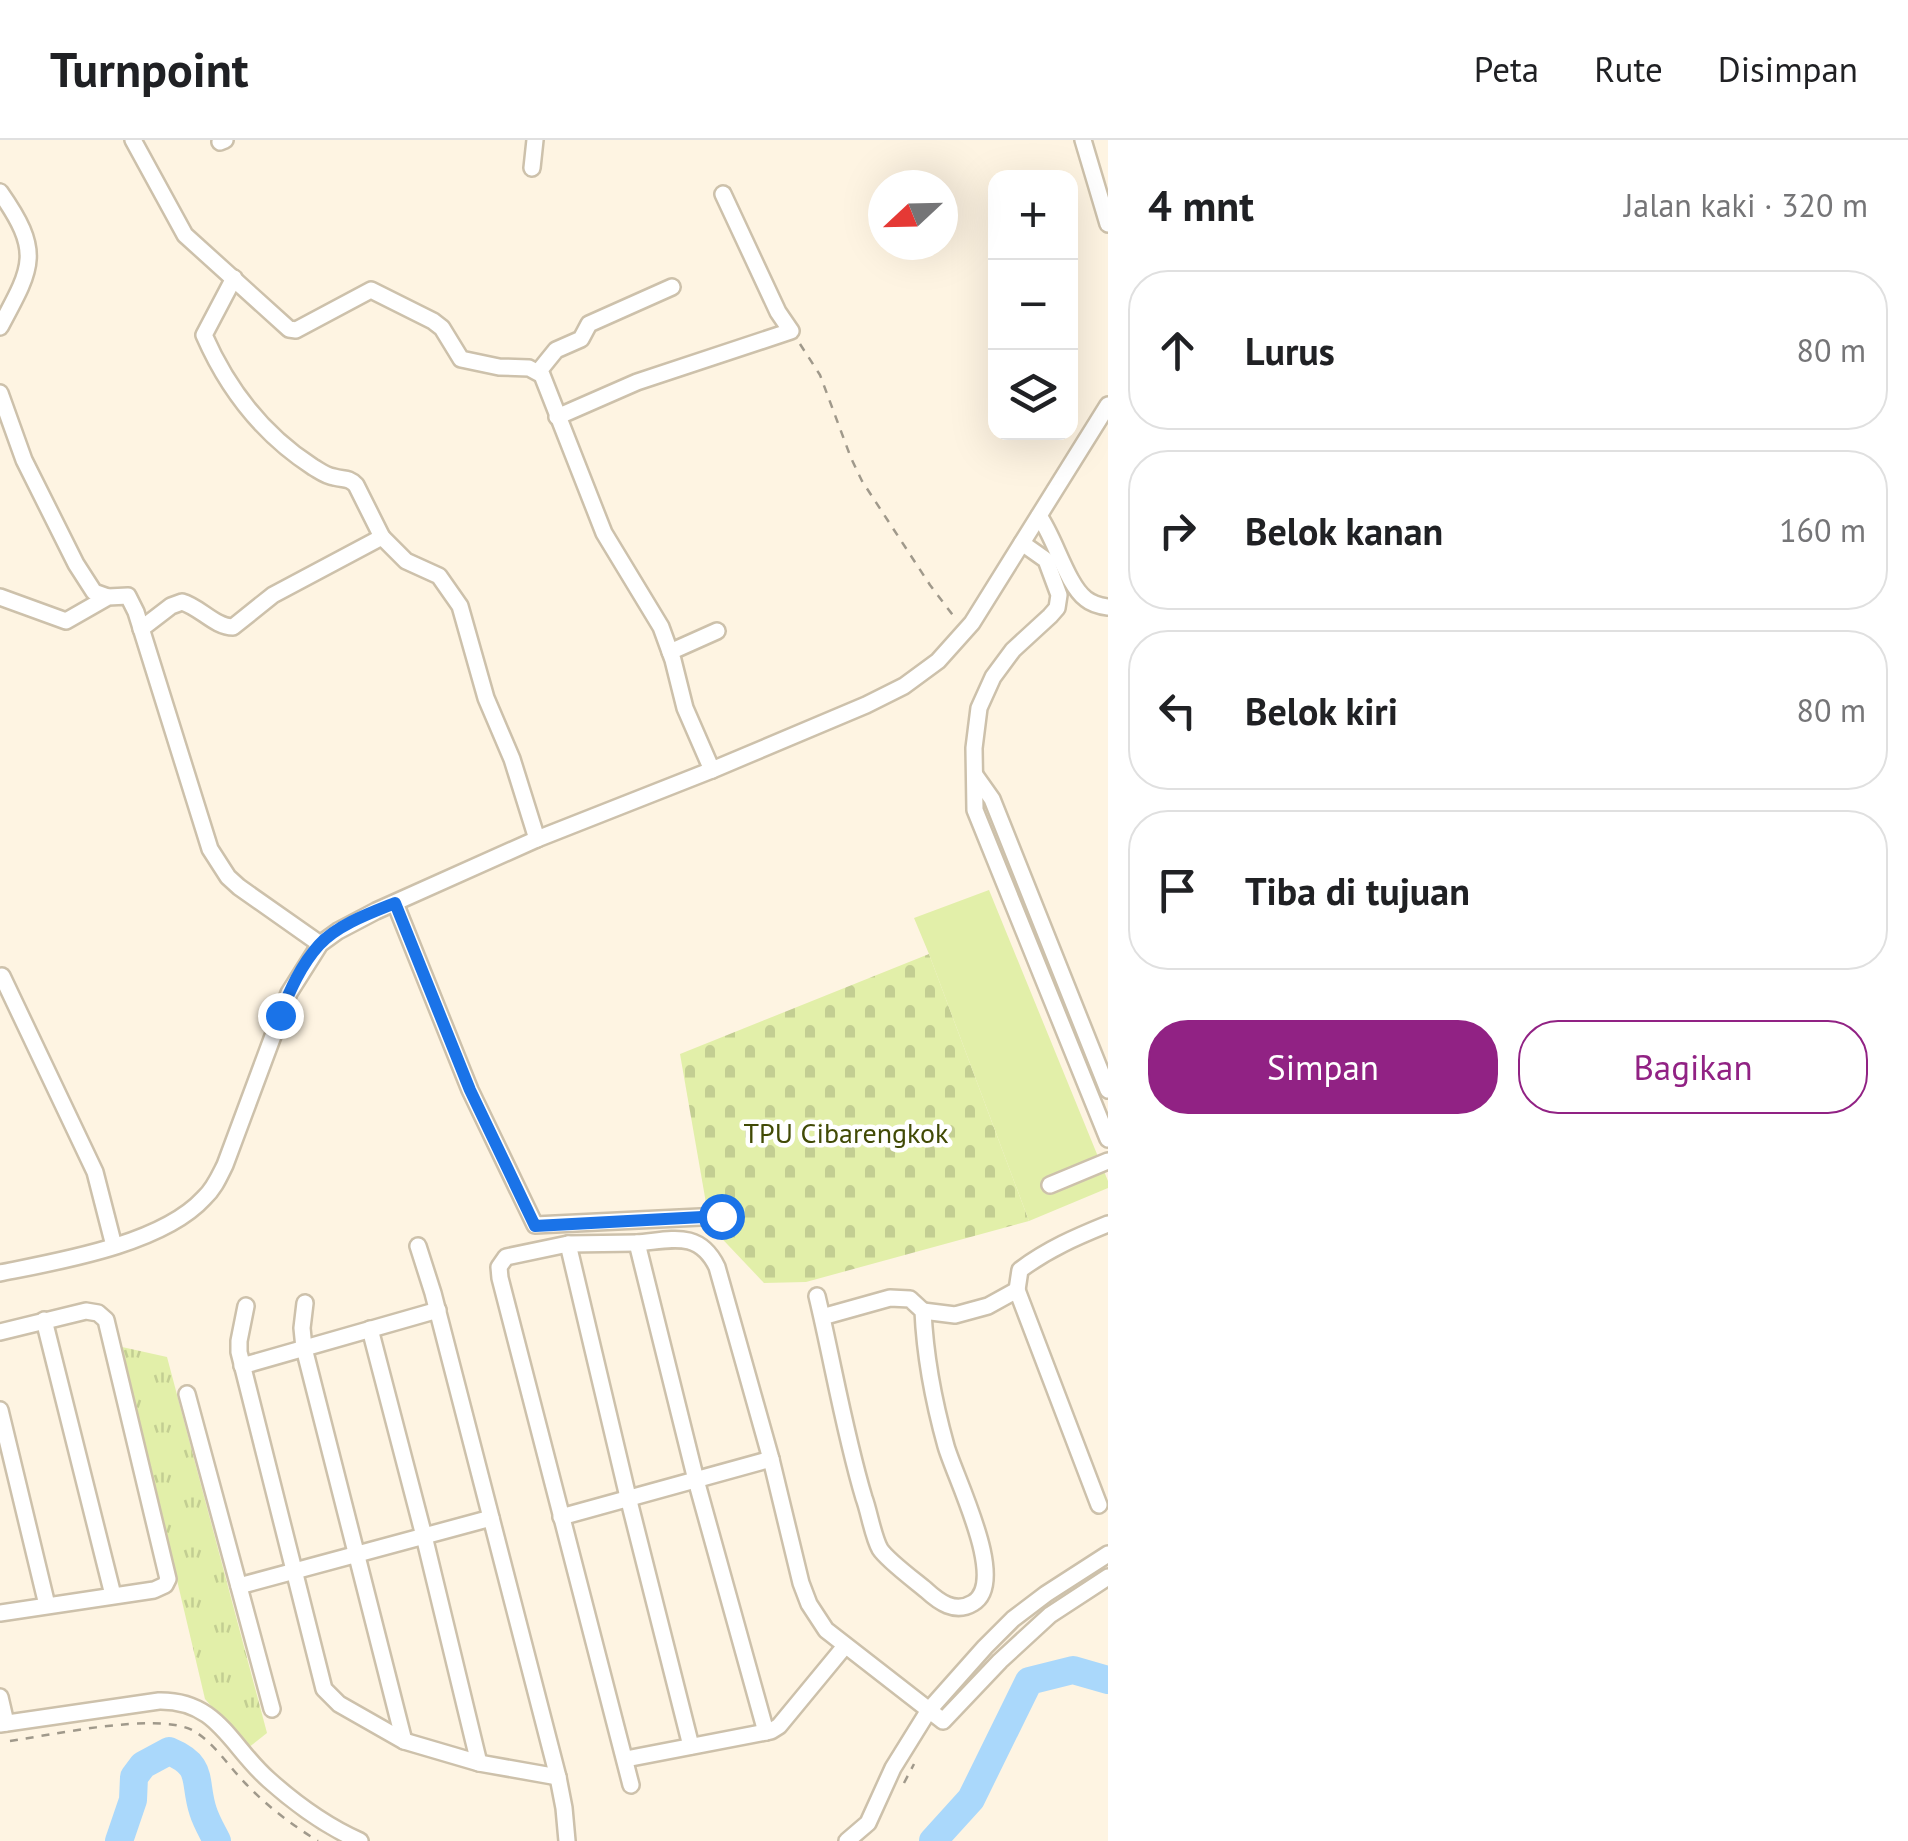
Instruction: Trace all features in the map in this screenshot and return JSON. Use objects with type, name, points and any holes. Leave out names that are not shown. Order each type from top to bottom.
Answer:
[{"type":"street","points":[[133,140],[185,234],[290,330],[371,290],[433,321],[442,328],[461,360],[539,371],[548,385],[604,533],[661,627],[685,708],[712,770]]},
{"type":"street","points":[[532,168],[535,140]]},
{"type":"street","points":[[1083,140],[1108,224]]},
{"type":"street","points":[[0,192],[27,239],[30,260],[25,281],[0,327]]},
{"type":"street","points":[[557,417],[637,382],[791,331],[778,312],[722,194]]},
{"type":"street","points":[[234,278],[204,335],[221,370],[249,413],[273,437],[324,474],[350,479],[382,537],[406,561],[439,576],[460,606],[486,698],[512,759],[536,839]]},
{"type":"street","points":[[539,371],[556,350],[580,339],[589,324],[672,287]]},
{"type":"street","points":[[0,393],[24,460],[76,564],[94,592],[108,597],[128,596],[210,849],[240,887],[320,944]]},
{"type":"street","points":[[0,1274],[114,1246],[172,1222],[204,1200],[238,1132],[289,992],[320,944],[338,931],[536,839],[866,705],[904,686],[938,661],[965,631],[1105,415]]},
{"type":"street","points":[[1039,516],[1081,595],[1108,607]]},
{"type":"street","points":[[141,629],[182,602],[225,627],[232,627],[272,595],[382,537]]},
{"type":"street","points":[[1022,544],[1046,560],[1060,595],[1057,608],[1012,650],[992,677],[980,708],[974,748],[975,810],[1107,1131]]},
{"type":"street","points":[[0,597],[66,621],[108,597]]},
{"type":"street","points":[[670,652],[716,631]]},
{"type":"street","points":[[975,775],[992,799],[1108,1090]]},
{"type":"street","points":[[395,903],[470,1090],[535,1226],[721,1216]]},
{"type":"street","points":[[0,977],[95,1172],[114,1246]]},
{"type":"street","points":[[1050,1185],[1108,1161]]},
{"type":"street","points":[[1099,1504],[1017,1290],[1020,1270],[1042,1253],[1108,1224]]},
{"type":"street","points":[[630,1784],[500,1278],[499,1267],[506,1257],[568,1244],[688,1240],[697,1242],[712,1257],[718,1267],[809,1604],[826,1630],[942,1721],[1050,1614],[1108,1578]]},
{"type":"street","points":[[637,1243],[696,1480],[766,1732]]},
{"type":"street","points":[[568,1244],[691,1746]]},
{"type":"street","points":[[418,1246],[438,1310],[558,1777],[567,1841]]},
{"type":"street","points":[[822,1317],[890,1298],[910,1300],[922,1311],[955,1315],[988,1306],[1017,1290]]},
{"type":"street","points":[[816,1296],[848,1445],[880,1549],[939,1602],[966,1607],[978,1600],[986,1588],[983,1560],[978,1534],[946,1447],[924,1345],[922,1311]]},
{"type":"street","points":[[304,1303],[304,1348],[404,1741]]},
{"type":"street","points":[[246,1306],[239,1340],[242,1366],[324,1689],[340,1704],[404,1741],[479,1764],[558,1777]]},
{"type":"street","points":[[242,1366],[438,1310]]},
{"type":"street","points":[[0,1332],[86,1311],[98,1313],[106,1320],[168,1575],[165,1586],[158,1590],[0,1613]]},
{"type":"street","points":[[44,1320],[112,1595]]},
{"type":"street","points":[[370,1330],[479,1764]]},
{"type":"street","points":[[187,1394],[272,1708]]},
{"type":"street","points":[[0,1410],[47,1606]]},
{"type":"street","points":[[561,1517],[771,1458]]},
{"type":"street","points":[[239,1586],[491,1518]]},
{"type":"street","points":[[847,1841],[868,1823],[893,1768],[928,1710],[1012,1619],[1108,1554]]},
{"type":"street","points":[[626,1758],[766,1732],[779,1726],[845,1646]]},
{"type":"street","points":[[0,1696],[3,1724],[159,1702],[184,1703],[209,1715],[265,1777],[300,1807],[360,1841]]},
{"type":"path","points":[[791,331],[820,375],[862,482],[930,586],[965,631]]},
{"type":"path","points":[[10,1741],[148,1722],[176,1724],[195,1731],[249,1788],[318,1841]]},
{"type":"path","points":[[902,1786],[918,1757]]},
{"type":"green space","points":[[989,890],[1108,1181],[1108,1188],[1029,1221],[914,918]]},
{"type":"green space","name":"TPU Cibarengkok","points":[[929,954],[1029,1221],[806,1282],[764,1283],[710,1226],[680,1054]]},
{"type":"green space","points":[[122,1347],[167,1357],[267,1733],[248,1748],[205,1699]]},
{"type":"waterway","points":[[933,1841],[971,1799],[1029,1681],[1073,1670],[1108,1680]]},
{"type":"waterway","points":[[119,1841],[133,1800],[134,1777],[143,1765],[169,1751],[193,1768],[203,1811],[217,1841]]},
{"type":"route","points":[[280,1015],[300,972],[320,944],[395,903],[470,1090],[535,1226],[721,1216]]}]
